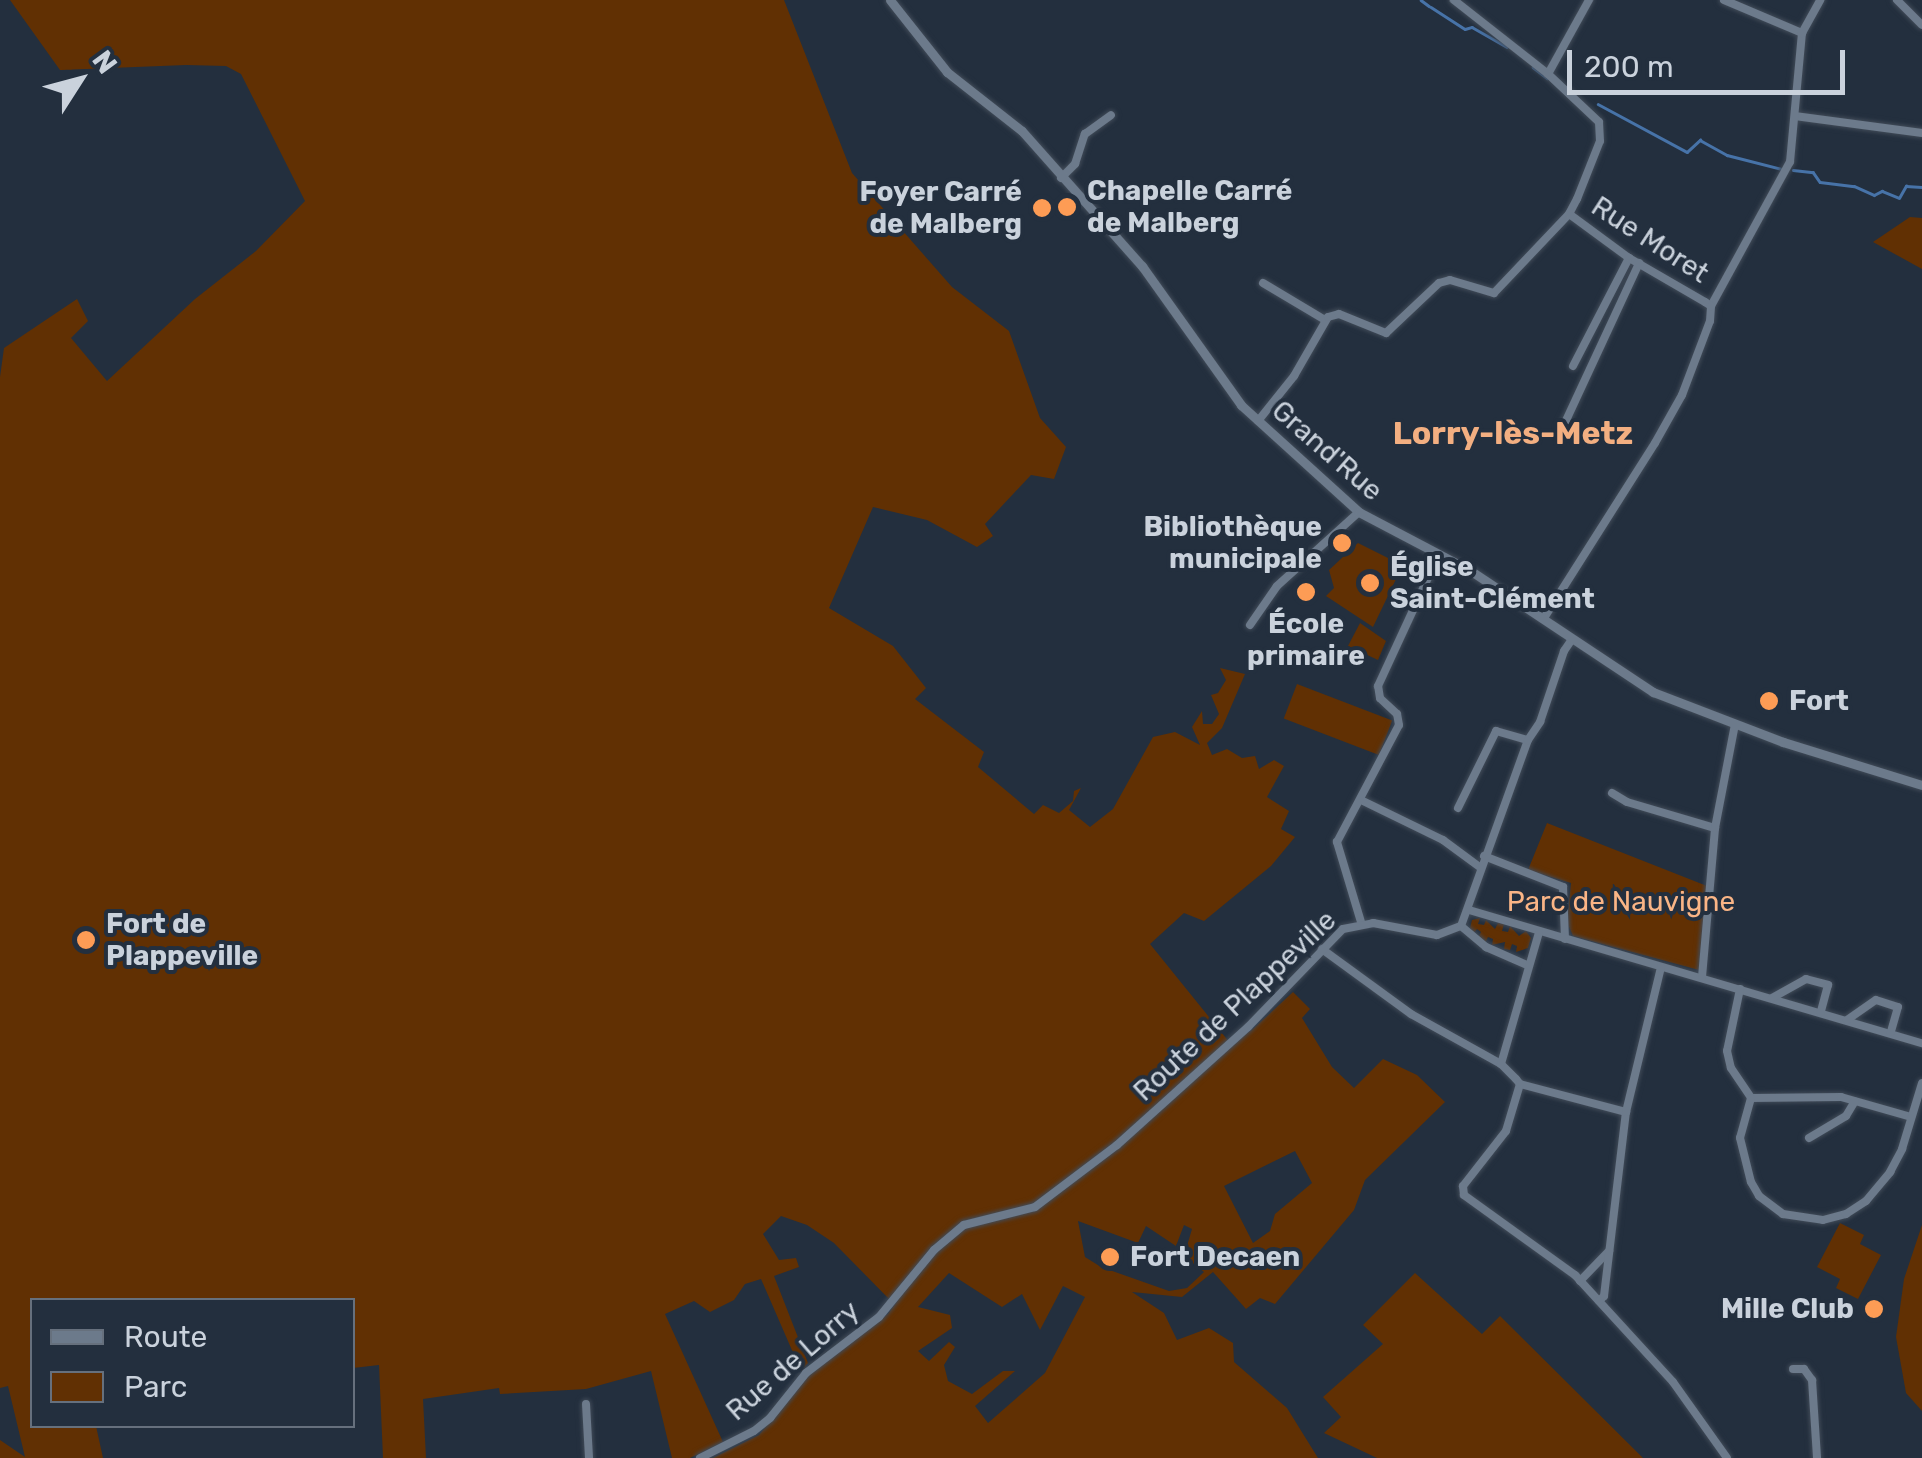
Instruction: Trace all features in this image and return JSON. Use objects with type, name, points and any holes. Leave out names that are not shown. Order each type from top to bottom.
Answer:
[{"type":"street","name":"Grand'Rue","points":[[890,0],[946,72],[1015,124],[1142,266],[1229,391],[1370,520],[1438,554],[1544,618],[1654,692],[1735,724],[1922,786]]},
{"type":"street","points":[[1258,421],[1294,376],[1325,320],[1339,314],[1386,333],[1439,283],[1450,280],[1494,293],[1569,214],[1600,141],[1601,128],[1595,115],[1454,0]]},
{"type":"street","points":[[1548,74],[1589,0]]},
{"type":"street","points":[[1724,0],[1802,34]]},
{"type":"street","points":[[1710,306],[1788,169],[1802,34],[1820,0]]},
{"type":"street","points":[[1897,0],[1922,25]]},
{"type":"street","points":[[1061,178],[1075,164],[1085,134],[1111,115]]},
{"type":"street","points":[[1795,116],[1922,133]]},
{"type":"street","name":"Rue Moret","points":[[1544,618],[1626,492],[1682,395],[1703,346],[1710,306],[1629,258],[1569,214]]},
{"type":"street","points":[[1573,366],[1629,258]]},
{"type":"street","points":[[1563,427],[1639,263]]},
{"type":"street","points":[[1263,283],[1325,320]]},
{"type":"street","points":[[1250,625],[1277,586],[1355,508]]},
{"type":"street","points":[[1361,922],[1337,842],[1399,725],[1397,714],[1380,698],[1378,686],[1438,554]]},
{"type":"street","points":[[1527,965],[1486,947],[1461,926],[1528,740],[1540,722],[1572,639]]},
{"type":"street","points":[[1702,977],[1714,828],[1735,724]]},
{"type":"street","points":[[1458,808],[1496,731],[1528,740]]},
{"type":"street","points":[[1612,794],[1642,808],[1714,828]]},
{"type":"street","points":[[1362,801],[1442,840],[1481,868]]},
{"type":"street","points":[[1484,856],[1563,886],[1566,939]]},
{"type":"street","points":[[1469,910],[1922,1044]]},
{"type":"street","name":"Route de Plappeville","points":[[998,1216],[1035,1208],[1117,1145],[1258,1018],[1343,929],[1361,922],[1437,935],[1461,926]]},
{"type":"street","points":[[1500,1064],[1539,932]]},
{"type":"street","points":[[1322,950],[1410,1014],[1500,1064],[1520,1084],[1626,1112]]},
{"type":"street","points":[[1599,1302],[1626,1112],[1661,966]]},
{"type":"street","points":[[1772,998],[1806,979],[1828,985],[1821,1012]]},
{"type":"street","points":[[1740,989],[1727,1051],[1731,1068],[1751,1098],[1740,1138],[1745,1169],[1759,1196],[1796,1218],[1836,1218],[1866,1202],[1902,1149],[1922,1083]]},
{"type":"street","points":[[1847,1020],[1876,1000],[1898,1006],[1890,1032]]},
{"type":"street","points":[[1520,1084],[1506,1131],[1462,1191],[1553,1256],[1580,1281],[1673,1382],[1727,1458]]},
{"type":"street","points":[[1751,1098],[1841,1097],[1911,1117]]},
{"type":"street","points":[[1809,1138],[1846,1116],[1855,1102]]},
{"type":"street","name":"Rue de Lorry","points":[[700,1458],[754,1431],[770,1418],[806,1373],[880,1317],[948,1237],[964,1225],[998,1216]]},
{"type":"street","points":[[1580,1281],[1609,1251]]},
{"type":"street","points":[[1793,1369],[1804,1369],[1812,1380],[1817,1458]]},
{"type":"street","points":[[586,1404],[589,1458]]},
{"type":"green space","points":[[10,0],[784,0],[852,173],[952,287],[1009,331],[1040,418],[1066,447],[1054,479],[1031,475],[985,524],[993,536],[977,547],[927,520],[873,507],[829,608],[893,646],[926,688],[915,699],[984,752],[978,767],[1034,814],[1043,805],[1059,813],[1073,801],[1074,791],[1081,788],[1069,810],[1090,827],[1113,809],[1153,737],[1175,732],[1200,745],[1192,727],[1202,711],[1203,724],[1212,724],[1219,714],[1211,695],[1218,693],[1226,680],[1220,668],[1245,674],[1222,728],[1207,743],[1212,755],[1227,749],[1242,758],[1255,756],[1259,769],[1274,760],[1284,766],[1267,797],[1289,811],[1281,829],[1295,837],[1271,866],[1204,921],[1184,913],[1150,944],[1230,1043],[1252,1030],[1293,992],[1310,1009],[1302,1018],[1332,1067],[1354,1088],[1383,1059],[1417,1075],[1445,1102],[1365,1180],[1354,1210],[1275,1304],[1260,1298],[1246,1309],[1213,1272],[1182,1297],[1132,1292],[1164,1313],[1177,1340],[1209,1328],[1233,1343],[1234,1362],[1287,1408],[1318,1458],[713,1458],[759,1435],[809,1375],[888,1314],[917,1273],[889,1299],[834,1243],[807,1225],[781,1216],[763,1234],[779,1260],[796,1258],[799,1267],[774,1276],[808,1363],[801,1371],[761,1279],[745,1284],[734,1300],[710,1312],[694,1301],[665,1314],[723,1442],[690,1458],[672,1458],[651,1371],[586,1389],[500,1394],[499,1388],[423,1399],[426,1458],[383,1458],[379,1365],[355,1368],[355,1298],[30,1298],[30,1428],[96,1428],[103,1458],[0,1458],[0,1440],[25,1457],[8,1386],[0,1388],[0,377],[4,348],[77,299],[88,321],[71,338],[107,381],[195,299],[256,251],[305,201],[241,74],[226,66],[60,70]],"holes":[[[1295,1151],[1312,1183],[1275,1214],[1270,1231],[1253,1243],[1224,1186]],[[1078,1221],[1138,1243],[1146,1226],[1176,1246],[1184,1225],[1192,1229],[1184,1256],[1204,1272],[1187,1288],[1169,1291],[1101,1267],[1085,1257]],[[949,1273],[1002,1307],[1022,1294],[1040,1330],[1063,1286],[1085,1297],[1045,1373],[988,1423],[975,1406],[1015,1371],[1003,1371],[972,1394],[948,1381],[944,1365],[955,1347],[949,1342],[929,1361],[918,1351],[952,1328],[950,1315],[918,1307]]]},
{"type":"green space","points":[[1910,217],[1922,218],[1922,269],[1873,242]]},
{"type":"green space","points":[[1358,543],[1398,563],[1397,577],[1373,627],[1326,596],[1334,588],[1329,570]]},
{"type":"green space","points":[[1360,623],[1386,641],[1378,660],[1348,646]]},
{"type":"green space","points":[[1297,684],[1392,721],[1379,755],[1284,719]]},
{"type":"green space","name":"Parc de Nauvigne","points":[[1547,823],[1707,886],[1699,970],[1573,936],[1567,922],[1571,883],[1528,870]]},
{"type":"green space","points":[[1480,918],[1478,924],[1484,925],[1486,920],[1495,929],[1498,923],[1504,924],[1502,931],[1508,932],[1510,926],[1519,936],[1526,931],[1531,938],[1528,948],[1516,952],[1517,946],[1512,944],[1510,950],[1504,949],[1505,942],[1492,945],[1493,939],[1488,937],[1485,943],[1478,938],[1481,932],[1477,929],[1473,934],[1470,928],[1472,920]]},
{"type":"green space","points":[[1840,1223],[1864,1235],[1860,1244],[1881,1255],[1858,1299],[1836,1288],[1840,1279],[1817,1267]]},
{"type":"green space","points":[[1922,1225],[1922,1411],[1906,1393],[1896,1337],[1904,1279]]},
{"type":"green space","points":[[1415,1273],[1482,1334],[1500,1316],[1643,1458],[1377,1458],[1324,1433],[1341,1417],[1323,1397],[1383,1344],[1363,1325]]},
{"type":"waterway","points":[[1421,0],[1429,6]]},
{"type":"waterway","points":[[1431,7],[1465,29],[1472,27],[1507,47]]},
{"type":"waterway","points":[[1533,67],[1547,78]]},
{"type":"waterway","points":[[1598,104],[1687,152],[1700,140],[1727,155],[1782,169]]},
{"type":"waterway","points":[[1793,170],[1813,172],[1820,182],[1854,186],[1874,195],[1882,191],[1899,198],[1906,186],[1922,187]]},
{"type":"place","name":"Chapelle Carré de Malberg","points":[[1067,207]]},
{"type":"place","name":"Foyer Carré de Malberg","points":[[1042,208]]},
{"type":"place","name":"Bibliothèque municipale","points":[[1342,543]]},
{"type":"place","name":"Église Saint-Clément","points":[[1370,583]]},
{"type":"place","name":"École primaire","points":[[1306,592]]},
{"type":"place","name":"Fort","points":[[1769,701]]},
{"type":"place","name":"Fort de Plappeville","points":[[86,940]]},
{"type":"place","name":"Fort Decaen","points":[[1110,1257]]},
{"type":"place","name":"Mille Club","points":[[1874,1309]]},
{"type":"district","name":"Lorry-lès-Metz","points":[[1513,433]]}]
